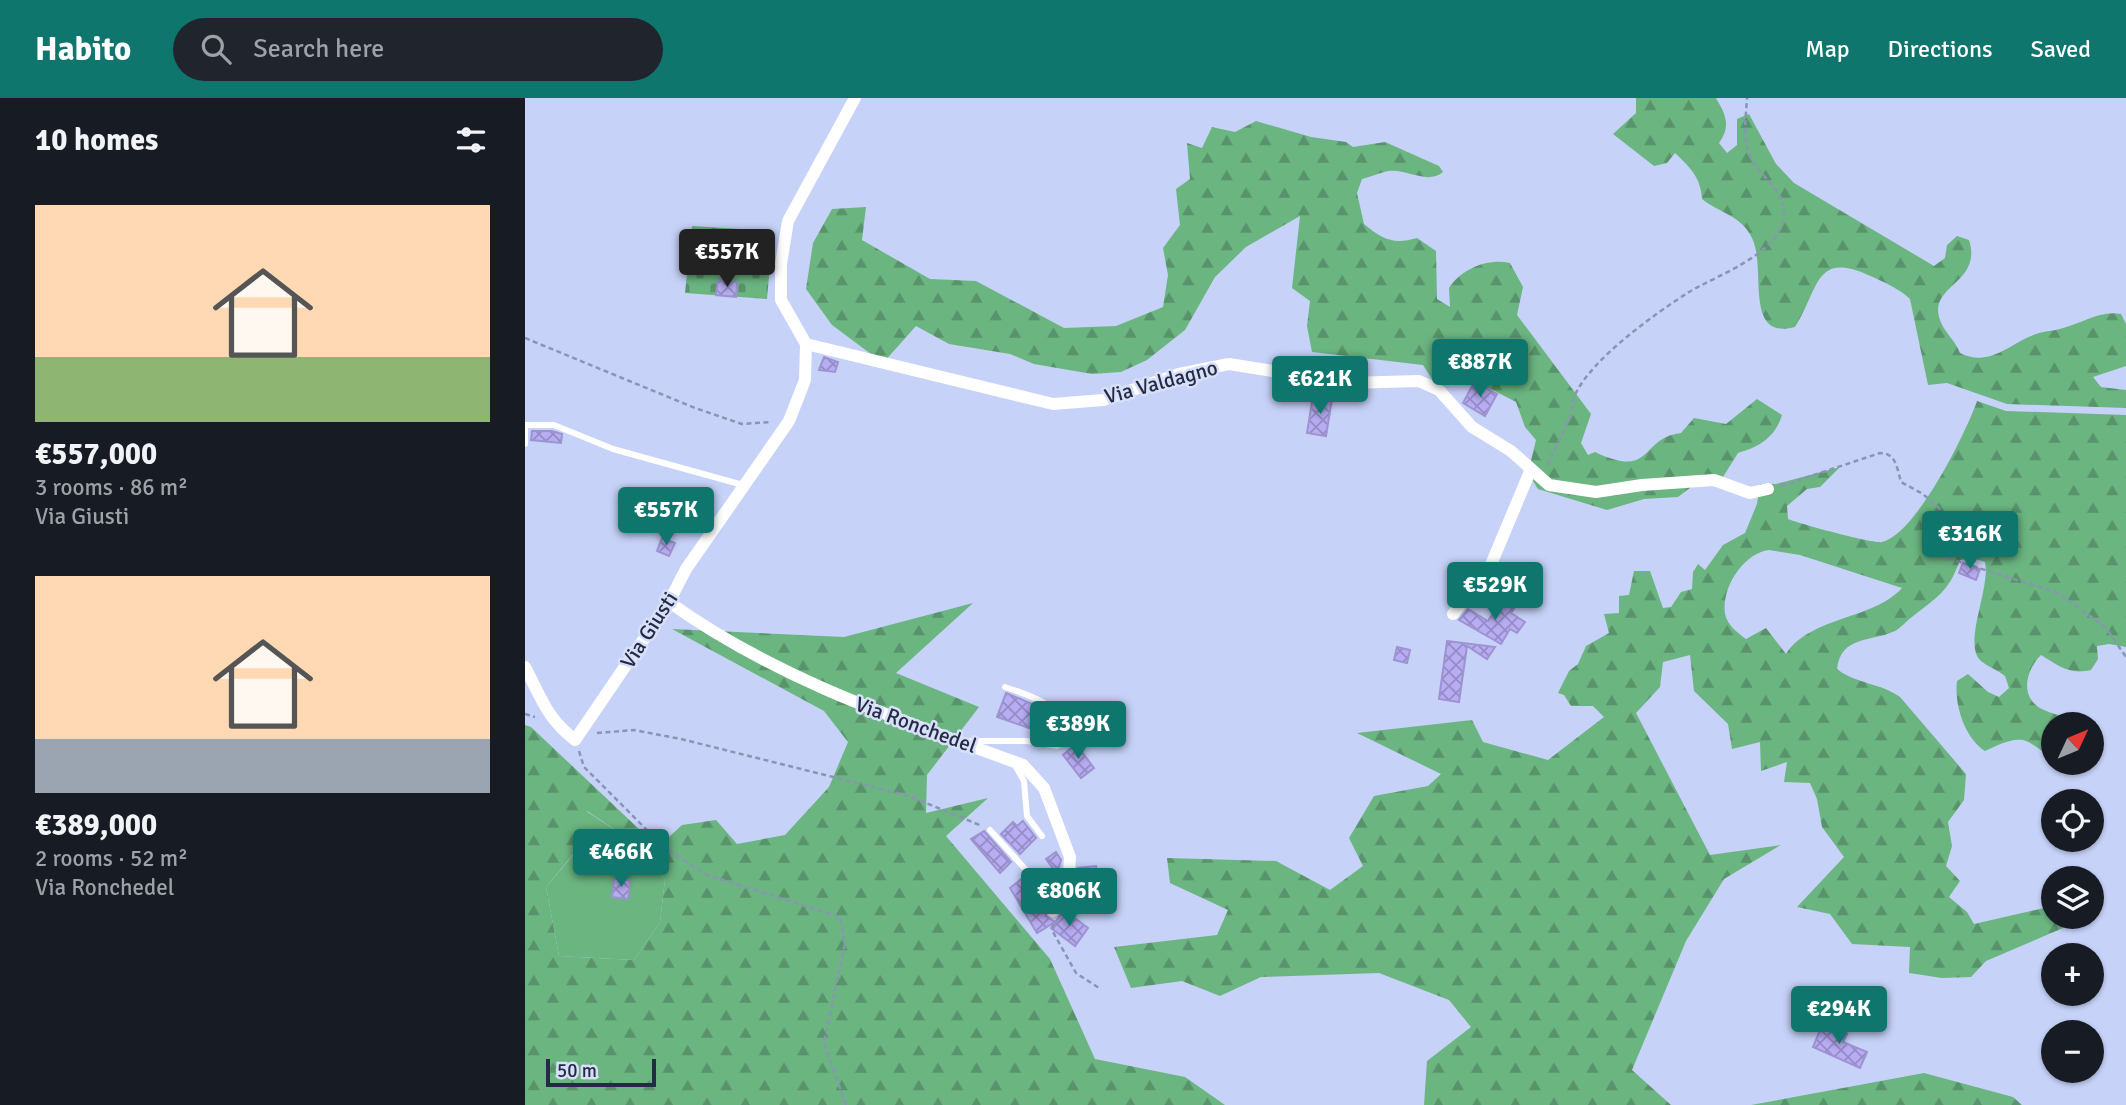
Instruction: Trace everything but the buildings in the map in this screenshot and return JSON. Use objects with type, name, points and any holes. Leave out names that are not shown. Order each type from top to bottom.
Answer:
[{"type":"street","points":[[806,344],[781,300],[781,264],[788,221],[855,98]]},
{"type":"street","name":"Via Giusti","points":[[575,740],[669,603],[686,569],[789,421],[804,380],[806,344]]},
{"type":"street","name":"Via Valdagno","points":[[806,344],[1053,404],[1103,400],[1179,374],[1229,364],[1347,383],[1419,381],[1439,390],[1472,427],[1511,451],[1545,482]]},
{"type":"street","points":[[1453,614],[1490,567],[1531,469]]},
{"type":"street","points":[[1545,482],[1596,492],[1697,480],[1714,480],[1750,493],[1767,489]]},
{"type":"street","name":"Via Ronchedel","points":[[669,603],[718,637],[828,692],[1023,765],[1044,788],[1070,858],[1068,886],[1053,911]]},
{"type":"street","points":[[525,667],[542,705],[555,724],[575,740]]},
{"type":"lane","points":[[525,444],[525,427],[554,425],[613,449],[745,486]]},
{"type":"lane","points":[[960,741],[1027,741],[1057,746],[1069,739],[1069,731],[1042,699],[1005,687]]},
{"type":"lane","points":[[1012,761],[1024,781],[1027,816],[1042,836]]},
{"type":"lane","points":[[990,830],[1027,871],[1053,911]]},
{"type":"path","points":[[1545,482],[1547,466],[1569,419],[1576,395],[1590,372],[1652,316],[1749,259],[1769,245],[1778,231],[1784,216],[1783,203],[1774,185],[1763,178],[1749,153],[1745,132],[1747,98]]},
{"type":"path","points":[[525,338],[623,380],[742,424],[789,421]]},
{"type":"path","points":[[1767,489],[1802,481],[1879,453],[1888,453],[1893,458],[1901,482],[1923,494],[1942,511],[1944,517],[1937,539],[1944,557],[2058,593],[2106,628],[2126,657]]},
{"type":"path","points":[[845,1105],[824,1043],[845,943],[840,917],[707,874],[665,848],[585,767],[575,740],[606,730],[634,730],[681,738],[909,796],[990,830]]},
{"type":"path","points":[[1053,911],[1053,932],[1076,973],[1099,988]]},
{"type":"green space","points":[[1636,98],[1716,98],[1726,120],[1725,131],[1719,143],[1727,153],[1737,145],[1737,119],[1749,114],[1776,164],[1794,183],[1934,266],[1945,258],[1947,245],[1957,236],[1969,240],[1969,266],[1941,299],[1938,308],[1940,320],[1960,353],[1981,358],[1990,356],[2036,334],[2060,329],[2099,315],[2121,314],[2126,324],[2126,366],[2093,377],[2101,387],[2126,390],[2126,408],[2007,404],[1947,383],[1928,385],[1910,299],[1885,283],[1850,269],[1837,268],[1827,271],[1820,278],[1795,327],[1779,328],[1768,323],[1762,313],[1756,251],[1747,230],[1736,219],[1702,199],[1694,173],[1675,153],[1667,163],[1654,166],[1613,134],[1636,113]]},
{"type":"green space","points":[[1256,121],[1311,137],[1346,142],[1353,147],[1385,142],[1439,166],[1443,172],[1437,176],[1424,177],[1389,171],[1362,179],[1357,193],[1364,224],[1388,239],[1401,241],[1417,238],[1436,251],[1437,299],[1450,307],[1449,288],[1461,275],[1484,264],[1510,263],[1523,287],[1517,315],[1591,414],[1581,443],[1588,455],[1595,452],[1627,462],[1637,460],[1658,442],[1681,433],[1694,418],[1726,424],[1757,399],[1782,415],[1775,430],[1771,436],[1753,448],[1738,453],[1723,477],[1699,481],[1678,497],[1644,499],[1607,510],[1538,489],[1528,473],[1536,440],[1525,427],[1516,402],[1458,372],[1439,390],[1423,365],[1312,352],[1307,326],[1310,301],[1292,288],[1300,216],[1246,247],[1215,277],[1185,330],[1147,360],[1121,372],[1092,374],[1034,364],[1010,354],[949,344],[916,326],[883,363],[832,325],[806,289],[813,243],[832,209],[866,207],[862,240],[930,279],[976,281],[1064,328],[1116,326],[1163,307],[1168,275],[1163,248],[1180,225],[1176,189],[1190,179],[1187,143],[1202,148],[1212,127],[1235,132]]},
{"type":"green space","points":[[692,226],[773,231],[767,299],[685,293]]},
{"type":"green space","points":[[1977,401],[2006,411],[2126,415],[2126,647],[2109,644],[2097,646],[2098,659],[2091,670],[2083,671],[2065,668],[2041,655],[2031,669],[2027,684],[2031,699],[2036,705],[2050,712],[2041,712],[2041,750],[2027,741],[2013,740],[1985,751],[1972,738],[1959,710],[1957,681],[1968,674],[1988,692],[1999,697],[2009,688],[2005,676],[1981,661],[1976,653],[1975,629],[1986,573],[1985,562],[1973,558],[1960,560],[1951,580],[1941,593],[1897,630],[1851,645],[1840,658],[1837,669],[1852,678],[1900,697],[1966,774],[1964,800],[1948,822],[1952,846],[1946,866],[1960,881],[1949,897],[1967,912],[1974,924],[2041,909],[2041,929],[2061,929],[1986,961],[1971,977],[1942,978],[1909,973],[1910,947],[1852,944],[1830,914],[1797,907],[1844,857],[1822,827],[1817,799],[1810,783],[1784,782],[1787,762],[1761,771],[1760,742],[1732,749],[1728,724],[1694,691],[1690,655],[1663,662],[1660,687],[1636,713],[1710,855],[1781,845],[1724,879],[1686,941],[1632,1070],[1671,1105],[1424,1105],[1427,1061],[1471,1027],[1449,1000],[1379,973],[1261,977],[1220,996],[1182,981],[1131,988],[1114,947],[1217,935],[1228,910],[1170,883],[1167,858],[1276,861],[1330,890],[1363,866],[1349,838],[1374,796],[1428,786],[1441,774],[1357,733],[1472,720],[1483,742],[1548,760],[1604,717],[1593,706],[1571,706],[1564,695],[1558,693],[1569,671],[1578,664],[1586,646],[1609,633],[1604,614],[1619,613],[1619,596],[1629,595],[1634,571],[1650,571],[1663,608],[1671,607],[1681,592],[1692,589],[1693,572],[1698,564],[1705,570],[1723,545],[1745,533],[1757,504],[1760,484],[1776,484],[1840,467],[1820,487],[1807,489],[1787,506],[1788,519],[1852,537],[1882,542],[1895,535],[1910,521],[1951,458]],"holes":[[[1769,550],[1800,555],[1902,588],[1875,606],[1811,632],[1786,654],[1766,628],[1746,639],[1736,631],[1725,614],[1727,593],[1736,573],[1751,557]]]},
{"type":"green space","points":[[973,603],[896,673],[979,707],[927,775],[926,813],[988,798],[946,836],[1050,959],[1095,1059],[1185,1077],[1225,1105],[525,1105],[525,725],[531,727],[658,847],[682,825],[716,820],[737,844],[785,835],[829,787],[848,742],[824,711],[672,629],[844,637]],"holes":[[[587,811],[629,839],[665,879],[660,922],[634,960],[559,956],[546,887],[585,840]]]},
{"type":"green space","points":[[586,811],[629,839],[665,879],[660,922],[634,960],[559,956],[546,887],[585,841]]},
{"type":"green space","points":[[1924,1073],[2013,1097],[2022,1105],[1751,1105]]}]
